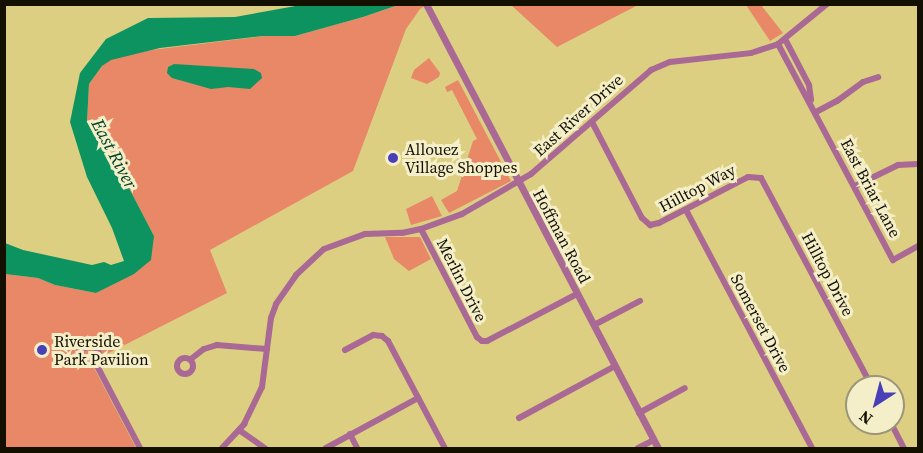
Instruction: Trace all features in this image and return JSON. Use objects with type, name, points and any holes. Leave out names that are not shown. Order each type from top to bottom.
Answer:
[{"type":"street","name":"East River Drive","points":[[222,448],[239,430],[262,387],[271,318],[276,304],[296,275],[324,249],[365,234],[421,229],[462,214],[519,183],[651,70],[670,62],[737,56],[778,44],[827,4]]},
{"type":"street","name":"Hoffman Road","points":[[427,7],[658,448]]},
{"type":"street","name":"East Briar Lane","points":[[785,39],[809,85],[811,104]]},
{"type":"street","name":"East Briar Lane","points":[[778,44],[893,260],[918,246]]},
{"type":"street","points":[[816,112],[840,99],[863,82],[878,77]]},
{"type":"street","name":"Hilltop Way","points":[[592,122],[642,218],[650,225],[659,224],[748,177],[757,176]]},
{"type":"street","points":[[855,186],[895,166],[918,164]]},
{"type":"street","name":"Hilltop Drive","points":[[757,176],[764,182],[866,375]]},
{"type":"street","name":"Somerset Drive","points":[[686,210],[812,448]]},
{"type":"street","name":"Merlin Drive","points":[[421,229],[477,337],[482,341],[487,341],[577,294]]},
{"type":"street","points":[[594,325],[640,301]]},
{"type":"street","points":[[345,350],[373,335],[382,336],[388,341],[445,448]]},
{"type":"street","points":[[190,359],[204,349],[217,345],[267,349]]},
{"type":"street","points":[[95,362],[140,448]]},
{"type":"street","points":[[519,418],[615,366]]},
{"type":"street","points":[[639,413],[685,388]]},
{"type":"street","points":[[326,448],[418,398]]},
{"type":"street","points":[[239,430],[266,448]]},
{"type":"street","points":[[350,434],[357,448]]},
{"type":"street","points":[[638,448],[654,440]]},
{"type":"shaded area","points":[[301,5],[398,5],[295,36],[263,36],[160,48],[111,60],[102,66],[89,84],[87,122],[114,162],[154,236],[151,260],[134,274],[96,293],[55,285],[38,278],[5,274],[5,243],[23,250],[92,265],[104,262],[111,265],[124,261],[112,228],[87,177],[70,122],[80,73],[106,39],[148,18],[235,17]]},
{"type":"shaded area","points":[[398,5],[427,5],[420,9],[406,29],[353,171],[210,250],[227,293],[91,362],[136,448],[5,448],[5,274],[38,278],[55,285],[96,293],[111,285],[154,236],[114,162],[87,122],[89,84],[102,66],[111,59],[135,52],[263,36],[295,36]]},
{"type":"shaded area","points":[[511,5],[638,5],[557,47]]},
{"type":"shaded area","points":[[746,5],[761,5],[783,33],[770,41]]},
{"type":"shaded area","points":[[429,58],[440,73],[439,77],[427,84],[411,78],[414,70]]},
{"type":"shaded area","points":[[174,64],[254,69],[261,73],[262,78],[250,89],[228,87],[211,89],[172,78],[167,73],[168,67]]},
{"type":"shaded area","points":[[458,80],[511,181],[449,213],[441,200],[457,191],[473,141],[477,139],[452,90],[447,92],[445,87]]},
{"type":"shaded area","points":[[432,196],[442,216],[411,225],[406,209]]},
{"type":"shaded area","points":[[385,237],[420,237],[431,259],[409,271],[394,259]]},
{"type":"place","name":"Allouez Village Shoppes","points":[[393,158]]},
{"type":"place","name":"Riverside Park Pavilion","points":[[42,350]]},
{"type":"water label","name":"East River","points":[[114,154]]}]
